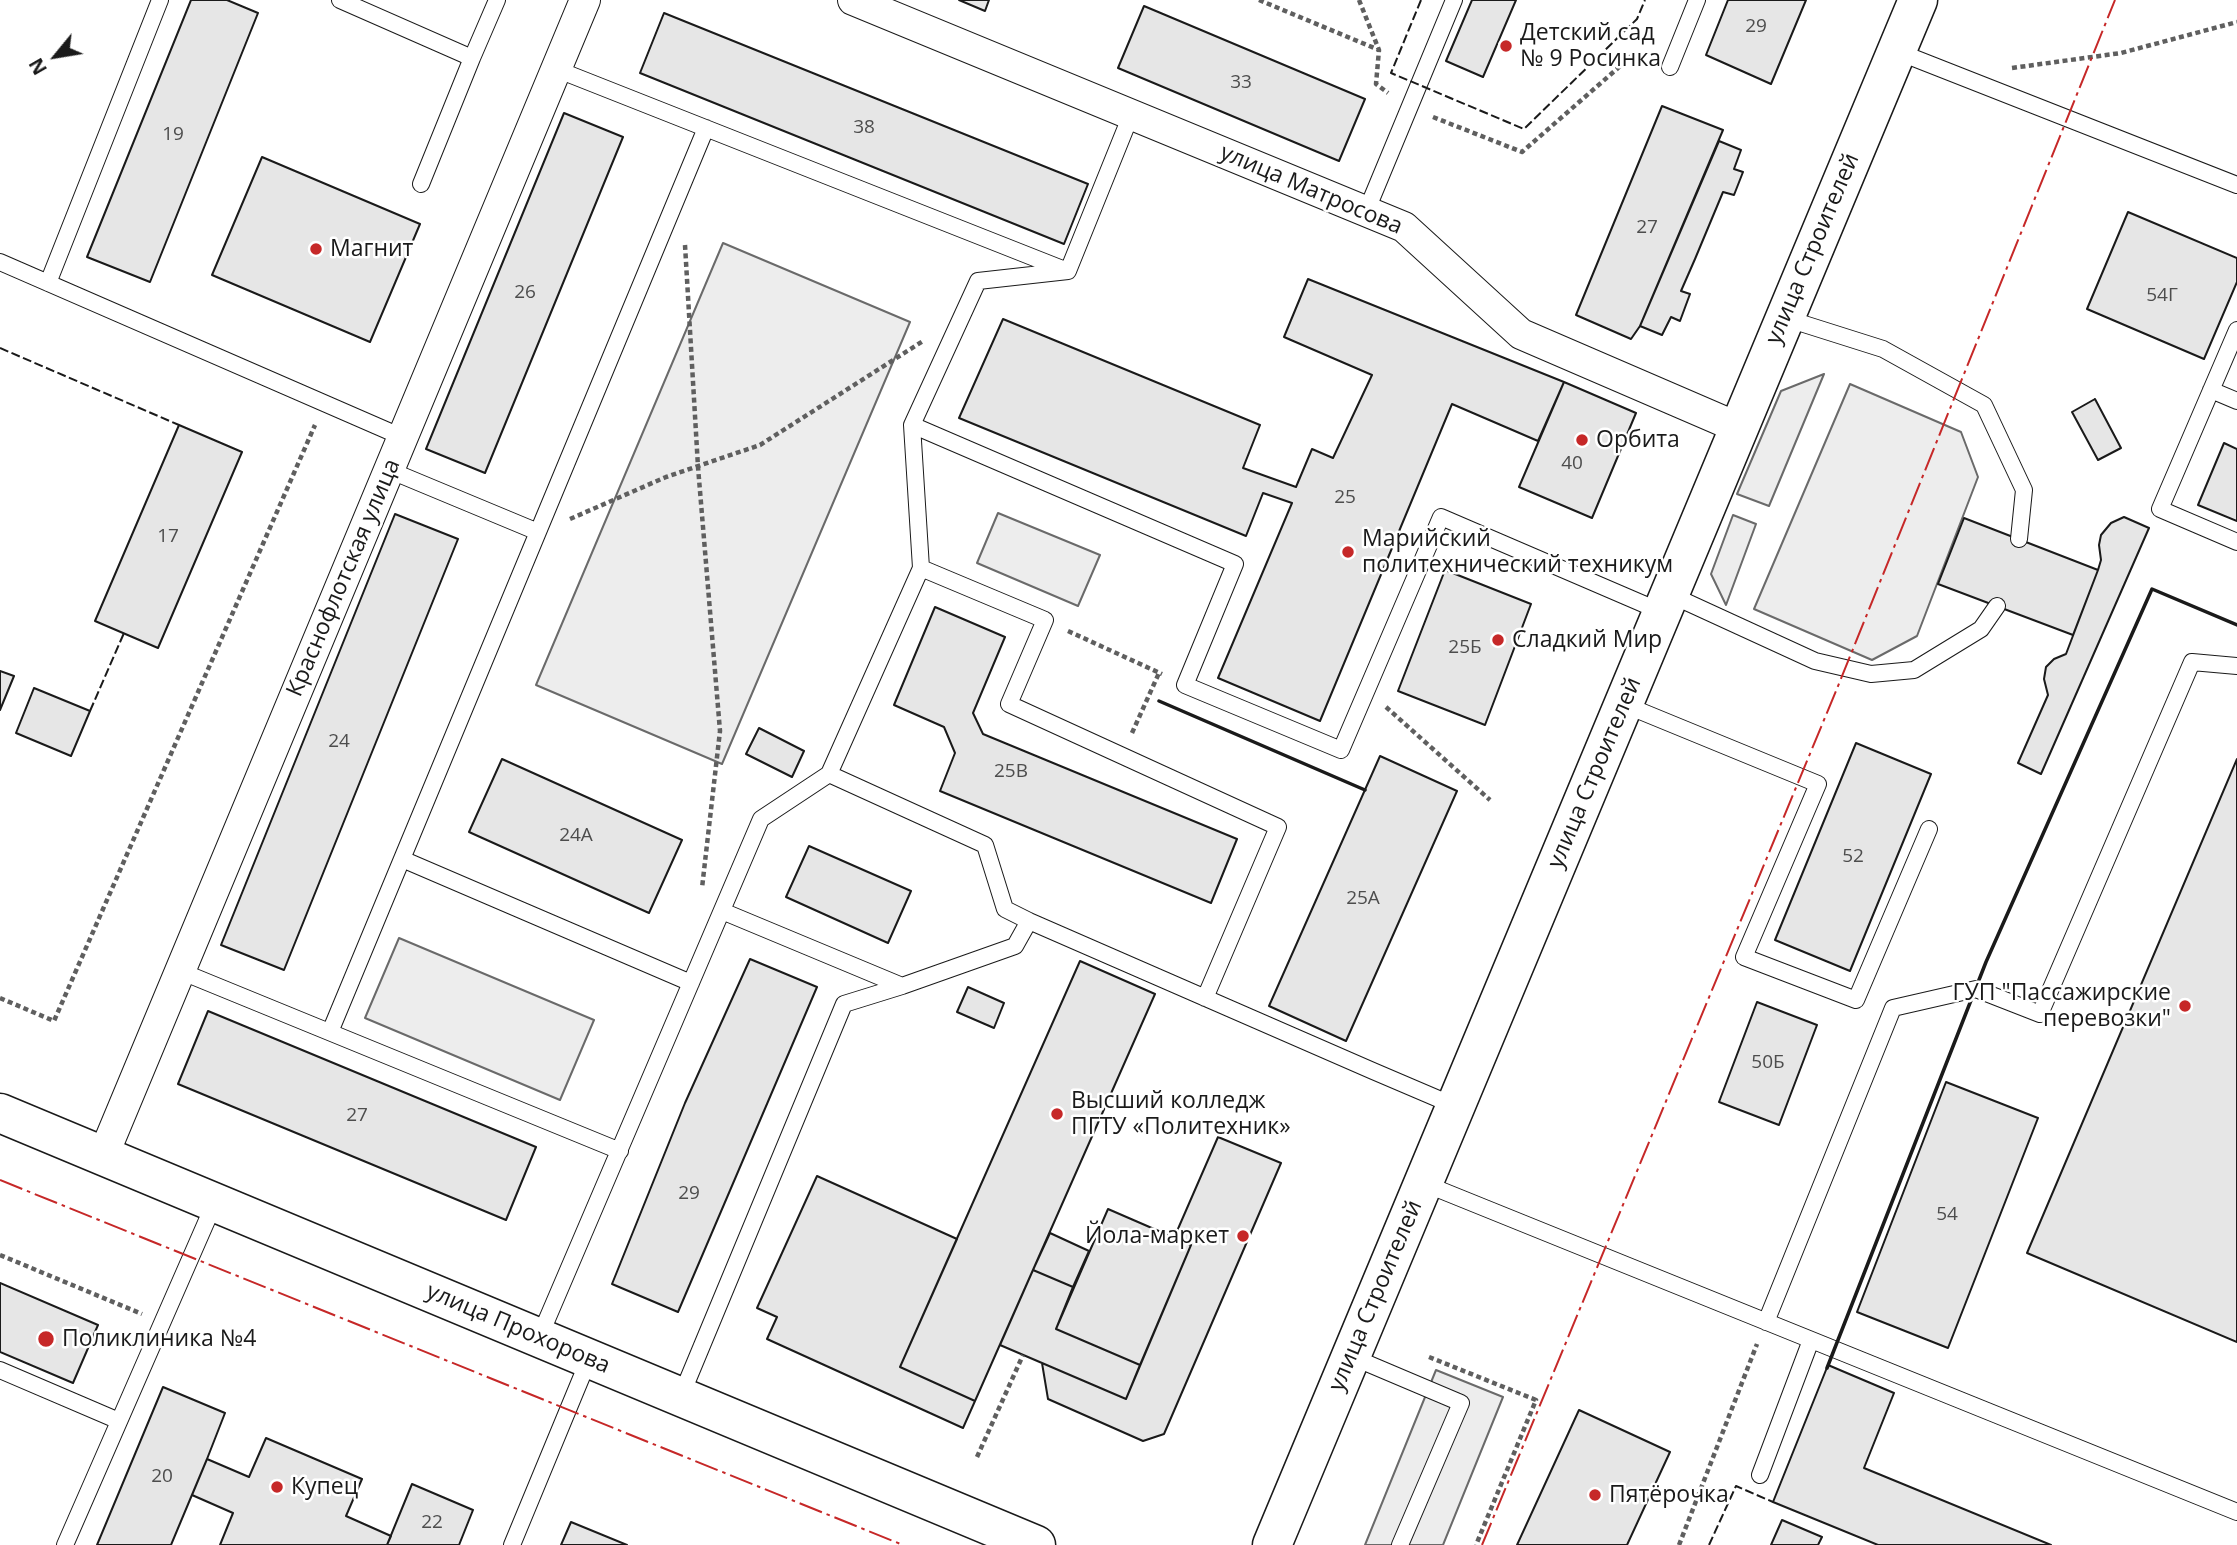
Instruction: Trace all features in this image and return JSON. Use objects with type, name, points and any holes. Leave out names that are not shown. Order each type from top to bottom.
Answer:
[{"type":"main road","name":"улица Строителей","points":[[1272,1545],[1918,0]]},
{"type":"main road","name":"улица Прохорова","points":[[0,1113],[681,1397],[986,1535],[1036,1545]]},
{"type":"street","name":"Краснофлотская улица","points":[[103,1156],[585,0]]},
{"type":"street","name":"улица Матросова","points":[[853,0],[1404,228],[1521,334],[1739,428]]},
{"type":"lane","points":[[48,283],[160,0]]},
{"type":"lane","points":[[340,0],[472,58]]},
{"type":"lane","points":[[421,184],[497,0]]},
{"type":"lane","points":[[1366,212],[1454,0]]},
{"type":"lane","points":[[1670,67],[1697,0]]},
{"type":"lane","points":[[1896,51],[2237,185]]},
{"type":"lane","points":[[556,69],[1068,271]]},
{"type":"lane","points":[[1068,271],[1131,115]]},
{"type":"lane","points":[[330,1032],[706,128]]},
{"type":"lane","points":[[0,262],[402,437]]},
{"type":"lane","points":[[539,1338],[761,819],[830,774],[921,568],[912,425],[978,281],[1068,271]]},
{"type":"lane","points":[[1785,318],[1883,349],[1984,405],[2024,490],[2019,539]]},
{"type":"lane","points":[[2237,330],[2160,509],[2237,542]]},
{"type":"lane","points":[[2211,390],[2237,401]]},
{"type":"lane","points":[[912,425],[1235,564],[1185,685],[1341,750],[1441,517],[1815,661],[1871,674],[1914,670],[1982,629],[1997,606]]},
{"type":"lane","points":[[389,470],[538,532]]},
{"type":"lane","points":[[921,568],[1045,620],[1009,704],[1278,827],[1205,998]]},
{"type":"lane","points":[[1766,1322],[1894,1008],[1976,989],[2040,1014],[2192,662],[2237,666]]},
{"type":"lane","points":[[1623,704],[1818,784],[1744,957],[1856,1000],[1929,829]]},
{"type":"lane","points":[[830,774],[985,845],[1004,909],[1455,1106]]},
{"type":"lane","points":[[402,859],[691,983]]},
{"type":"lane","points":[[722,911],[902,986]]},
{"type":"lane","points":[[681,1397],[844,1004],[1015,946],[1029,921]]},
{"type":"lane","points":[[180,971],[620,1151]]},
{"type":"lane","points":[[1423,1182],[2237,1512]]},
{"type":"lane","points":[[65,1545],[215,1202]]},
{"type":"lane","points":[[1759,1475],[1811,1340]]},
{"type":"lane","points":[[1350,1356],[1461,1403],[1401,1545]]},
{"type":"lane","points":[[512,1545],[589,1359]]},
{"type":"lane","points":[[0,1370],[119,1421]]},
{"type":"path","points":[[1259,0],[1379,50]]},
{"type":"path","points":[[1359,0],[1379,50],[1376,85],[1409,108],[1522,152],[1634,54]]},
{"type":"path","points":[[1960,75],[2121,53],[2237,22]]},
{"type":"path","points":[[685,239],[698,467],[720,731],[702,890]]},
{"type":"path","points":[[538,532],[666,477],[760,445],[962,317]]},
{"type":"path","points":[[0,998],[54,1021],[324,403]]},
{"type":"path","points":[[1045,620],[1185,685]]},
{"type":"path","points":[[1121,756],[1159,673]]},
{"type":"path","points":[[1367,690],[1490,800]]},
{"type":"path","points":[[0,1255],[162,1323]]},
{"type":"path","points":[[1679,1545],[1766,1322]]},
{"type":"path","points":[[977,1457],[1023,1355]]},
{"type":"path","points":[[1429,1357],[1536,1400],[1476,1545]]},
{"type":"shaded area","points":[[723,243],[910,322],[722,764],[536,685]]},
{"type":"shaded area","points":[[1824,374],[1769,506],[1737,494],[1781,391]]},
{"type":"shaded area","points":[[1850,384],[1961,432],[1978,477],[1917,636],[1872,660],[1754,609]]},
{"type":"shaded area","points":[[998,513],[1100,555],[1078,606],[977,563]]},
{"type":"shaded area","points":[[1733,515],[1756,524],[1726,605],[1711,574]]},
{"type":"shaded area","points":[[399,938],[594,1020],[560,1100],[365,1018]]},
{"type":"shaded area","points":[[1436,1370],[1503,1397],[1443,1545],[1365,1545]]},
{"type":"building","points":[[191,0],[227,0],[258,13],[150,282],[87,257]]},
{"type":"building","points":[[959,0],[989,0],[985,11]]},
{"type":"building","points":[[1472,0],[1516,0],[1483,77],[1446,61]]},
{"type":"building","points":[[1728,0],[1806,0],[1771,84],[1706,55]]},
{"type":"building","points":[[1144,6],[1365,99],[1339,161],[1118,68]]},
{"type":"building","points":[[664,13],[1088,184],[1064,244],[640,73]]},
{"type":"building","points":[[1662,106],[1723,130],[1640,326],[1631,339],[1576,315]]},
{"type":"building","points":[[564,113],[623,137],[485,473],[426,449]]},
{"type":"building","points":[[1719,141],[1741,150],[1734,169],[1743,172],[1734,195],[1723,192],[1681,291],[1690,294],[1680,321],[1671,317],[1662,335],[1640,326]]},
{"type":"building","name":"Магнит","points":[[262,157],[420,224],[370,342],[212,275]]},
{"type":"building","points":[[2128,212],[2237,258],[2237,282],[2204,359],[2087,309]]},
{"type":"building","points":[[1308,279],[1564,382],[1538,441],[1452,404],[1320,721],[1218,678],[1292,503],[1263,493],[1246,536],[959,418],[1003,319],[1260,425],[1243,468],[1296,487],[1312,449],[1333,458],[1372,375],[1284,337]]},
{"type":"building","points":[[1564,382],[1636,413],[1592,518],[1519,487]]},
{"type":"building","points":[[2095,399],[2121,448],[2098,460],[2072,412]]},
{"type":"building","points":[[179,425],[242,452],[158,648],[95,621]]},
{"type":"building","points":[[2224,443],[2237,449],[2237,521],[2198,505]]},
{"type":"building","points":[[395,514],[458,539],[284,970],[221,945]]},
{"type":"building","points":[[2124,517],[2149,528],[2041,774],[2018,763],[2048,695],[2044,679],[2046,667],[2054,659],[2066,654],[2101,560],[2101,535],[2111,523]]},
{"type":"building","points":[[1964,518],[2098,570],[2073,635],[1938,584]]},
{"type":"building","points":[[1445,570],[1531,604],[1485,725],[1398,691]]},
{"type":"building","points":[[935,607],[1005,637],[973,713],[983,734],[1237,839],[1211,903],[940,791],[955,753],[944,727],[894,705]]},
{"type":"building","points":[[0,671],[14,676],[0,710]]},
{"type":"building","points":[[34,688],[90,711],[71,756],[16,733]]},
{"type":"building","points":[[759,728],[804,751],[792,777],[746,754]]},
{"type":"building","points":[[1856,743],[1931,774],[1850,971],[1775,940]]},
{"type":"building","points":[[1380,756],[1457,791],[1346,1041],[1269,1006]]},
{"type":"building","points":[[502,759],[682,840],[649,913],[469,832]]},
{"type":"building","name":"ГУП \"Пассажирские перевозки\"","points":[[2237,759],[2237,1342],[2027,1253]]},
{"type":"building","points":[[809,846],[911,891],[888,943],[786,897]]},
{"type":"building","points":[[750,959],[817,987],[678,1312],[612,1284],[685,1103]]},
{"type":"building","name":"Высший колледж ПГТУ «Политехник»","points":[[1080,961],[1155,994],[975,1401],[900,1367]]},
{"type":"building","points":[[968,987],[1004,1003],[994,1028],[957,1012]]},
{"type":"building","points":[[1757,1002],[1817,1025],[1779,1125],[1719,1102]]},
{"type":"building","points":[[208,1011],[536,1147],[506,1220],[178,1084]]},
{"type":"building","points":[[1946,1082],[2038,1118],[1948,1348],[1857,1312]]},
{"type":"building","points":[[1218,1137],[1281,1163],[1164,1434],[1143,1441],[1048,1399],[1042,1363],[1126,1399],[1191,1245],[1174,1238]]},
{"type":"building","points":[[817,1176],[957,1239],[900,1367],[975,1401],[963,1428],[767,1339],[777,1317],[757,1308]]},
{"type":"building","points":[[1108,1209],[1191,1245],[1140,1365],[1056,1329]]},
{"type":"building","points":[[1050,1233],[1089,1251],[1073,1287],[1033,1270]]},
{"type":"building","points":[[1033,1270],[1073,1287],[1056,1329],[1140,1365],[1126,1399],[1000,1345]]},
{"type":"building","name":"Поликлиника №4","points":[[0,1283],[98,1325],[73,1383],[0,1352]]},
{"type":"building","points":[[1828,1365],[1894,1393],[1864,1468],[2051,1545],[1878,1545],[1773,1502]]},
{"type":"building","points":[[163,1387],[225,1413],[207,1459],[171,1545],[97,1545]]},
{"type":"building","points":[[1579,1410],[1670,1452],[1627,1545],[1517,1545]]},
{"type":"building","name":"Купец","points":[[266,1438],[362,1479],[346,1516],[391,1536],[387,1545],[220,1545],[233,1513],[192,1495],[207,1459],[249,1477]]},
{"type":"building","points":[[412,1484],[473,1510],[459,1545],[387,1545]]},
{"type":"building","points":[[1782,1520],[1822,1537],[1818,1545],[1771,1545]]},
{"type":"building","points":[[571,1522],[627,1545],[561,1545]]},
{"type":"fence","points":[[1421,0],[1391,73],[1524,129],[1637,19],[1645,0]]},
{"type":"fence","points":[[0,348],[179,425]]},
{"type":"fence","points":[[90,711],[124,633]]},
{"type":"fence","points":[[1709,1545],[1736,1486],[1773,1502]]},
{"type":"wall","points":[[1827,1368],[1986,962],[2152,589],[2237,625]]},
{"type":"wall","points":[[1159,701],[1365,790]]},
{"type":"power","points":[[1482,1545],[1836,691],[2115,0]]},
{"type":"power","points":[[0,1180],[903,1545]]},
{"type":"place","name":"Детский сад № 9 Росинка","points":[[1506,46]]},
{"type":"place","name":"Магнит","points":[[316,249]]},
{"type":"place","name":"Орбита","points":[[1582,440]]},
{"type":"place","name":"Марийский политехнический техникум","points":[[1348,552]]},
{"type":"place","name":"Сладкий Мир","points":[[1498,640]]},
{"type":"place","name":"ГУП \"Пассажирские перевозки\"","points":[[2185,1006]]},
{"type":"place","name":"Высший колледж ПГТУ «Политехник»","points":[[1057,1114]]},
{"type":"place","name":"Йола-маркет","points":[[1243,1236]]},
{"type":"place","name":"Поликлиника №4","points":[[46,1339]]},
{"type":"place","name":"Купец","points":[[277,1487]]},
{"type":"place","name":"Пятёрочка","points":[[1595,1495]]}]
